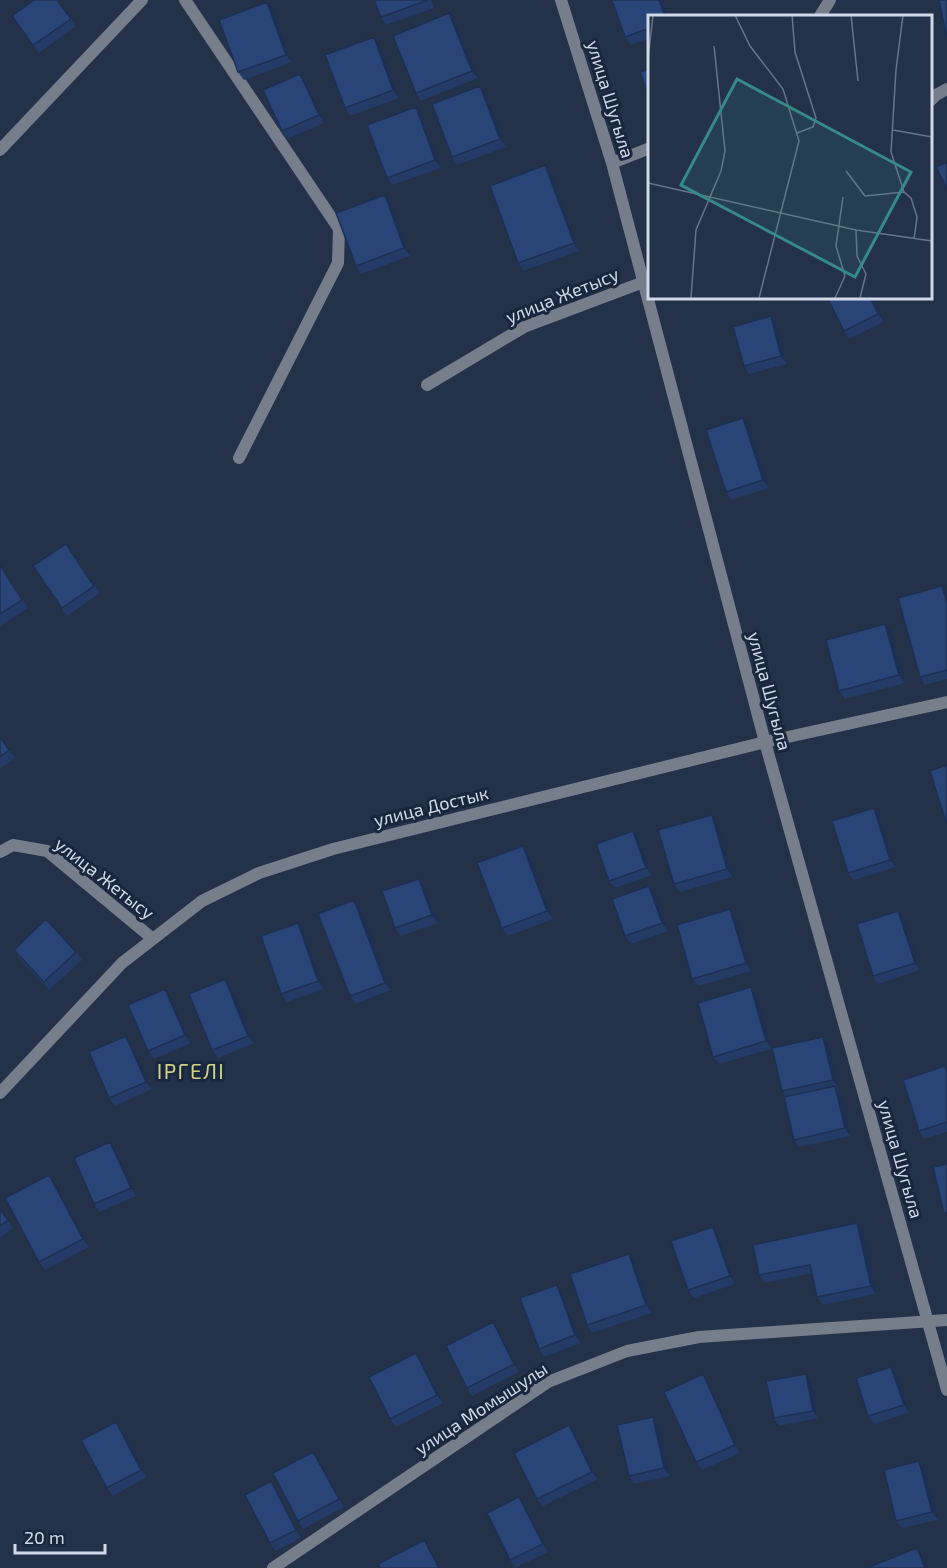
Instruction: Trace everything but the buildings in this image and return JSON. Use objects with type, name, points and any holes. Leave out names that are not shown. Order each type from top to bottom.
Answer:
[{"type":"street","points":[[0,150],[142,0]]},
{"type":"street","points":[[185,0],[339,229],[338,263],[239,458]]},
{"type":"street","name":"улица Шугыла","points":[[561,0],[646,281]]},
{"type":"street","points":[[821,15],[830,0]]},
{"type":"street","points":[[932,99],[936,94],[947,88]]},
{"type":"street","points":[[612,163],[648,149]]},
{"type":"street","name":"улица Жетысу","points":[[427,385],[524,327],[646,281]]},
{"type":"street","name":"улица Шугыла","points":[[650,298],[765,742],[947,1390]]},
{"type":"street","name":"улица Достык","points":[[0,1093],[123,963],[202,901],[259,873],[333,849],[765,742],[947,702]]},
{"type":"street","name":"улица Жетысу","points":[[0,852],[13,845],[47,851],[153,939]]},
{"type":"street","name":"улица Момышулы","points":[[273,1568],[548,1383],[627,1351],[699,1337],[947,1320]]},
{"type":"district","name":"ІРГЕЛІ","points":[[191,1070]]}]
